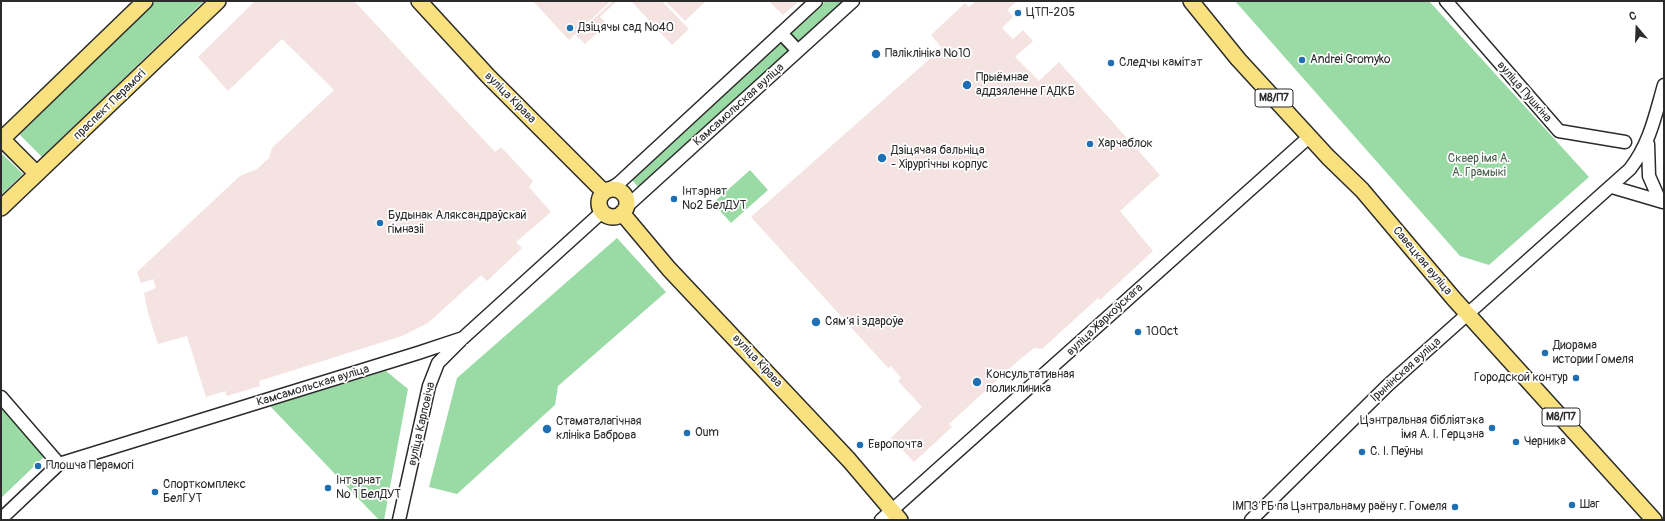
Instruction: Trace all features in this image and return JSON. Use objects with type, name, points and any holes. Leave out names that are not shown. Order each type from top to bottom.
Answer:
[{"type":"main road","points":[[37,174],[2,139],[145,1]]},
{"type":"main road","name":"праспект Перамогі","points":[[1,208],[218,1]]},
{"type":"main road","name":"вуліца Кірава","points":[[419,1],[488,76],[606,191]]},
{"type":"main road","name":"Савецкая вуліца","points":[[1191,1],[1238,59],[1309,137],[1362,190],[1468,315],[1654,520]]},
{"type":"main road","points":[[612,189],[621,192],[626,199],[624,211],[618,216],[610,216],[602,212],[599,204],[601,196],[606,191],[612,189]]},
{"type":"main road","name":"вуліца Кірава","points":[[624,211],[669,269],[840,450],[891,517]]},
{"type":"street","name":"Камсамольская вуліца","points":[[606,191],[619,183],[816,1]]},
{"type":"street","name":"Камсамольская вуліца","points":[[624,211],[853,1]]},
{"type":"street","name":"вуліца Пушкіна","points":[[1446,1],[1559,132],[1625,142]]},
{"type":"street","points":[[781,34],[798,52]]},
{"type":"street","points":[[1662,201],[1649,176],[1647,158],[1648,140],[1664,85]]},
{"type":"street","points":[[891,517],[1309,137]]},
{"type":"street","name":"Ірынінская вуліца","points":[[1251,520],[1388,385],[1612,187],[1638,160],[1648,140]]},
{"type":"street","points":[[1612,187],[1662,201]]},
{"type":"street","name":"Камсамольская вуліца","points":[[1,519],[59,464],[418,354],[463,338],[602,212]]},
{"type":"street","name":"вуліца Карповіча","points":[[400,520],[429,386],[438,363],[463,338]]},
{"type":"street","points":[[418,354],[428,353],[434,356],[438,363]]},
{"type":"street","points":[[1,397],[59,464]]},
{"type":"shaded area","points":[[255,1],[354,1],[495,152],[501,147],[533,181],[529,187],[551,212],[516,242],[522,248],[487,281],[481,275],[428,323],[402,336],[259,381],[260,386],[227,396],[225,391],[206,397],[187,336],[158,344],[148,313],[144,293],[156,288],[153,279],[141,283],[137,272],[240,176],[257,169],[269,158],[272,148],[334,90],[282,39],[228,91],[198,57]]},
{"type":"shaded area","name":"Дзіцячы сад №40","points":[[533,1],[611,1],[569,40]]},
{"type":"shaded area","points":[[613,1],[617,1],[600,17],[607,24],[585,44],[576,35]]},
{"type":"shaded area","points":[[631,1],[662,1],[689,29],[672,45]]},
{"type":"shaded area","points":[[665,1],[706,1],[685,21]]},
{"type":"shaded area","points":[[769,1],[799,1],[783,15]]},
{"type":"shaded area","points":[[976,1],[1017,1],[1007,10],[1013,17],[1002,28],[1013,39],[1023,30],[1033,41],[1015,57],[1039,81],[1059,62],[1160,175],[1120,211],[1153,251],[1100,300],[1098,298],[1042,349],[1034,348],[1019,360],[949,424],[952,427],[914,462],[891,438],[922,407],[898,381],[901,378],[891,366],[888,368],[751,217],[942,48],[931,35],[965,3],[969,7]]},
{"type":"green space","points":[[156,1],[204,1],[42,157],[19,134]]},
{"type":"green space","points":[[826,1],[843,1],[640,189],[632,180]]},
{"type":"green space","name":"Сквер імя А. А. Грамыкі","points":[[1235,1],[1429,1],[1589,177],[1489,265],[1460,256]]},
{"type":"green space","points":[[1,153],[23,174],[1,195]]},
{"type":"green space","points":[[750,170],[768,190],[731,223],[713,203]]},
{"type":"green space","points":[[617,238],[666,292],[558,386],[555,405],[457,494],[429,487],[457,378]]},
{"type":"green space","points":[[386,371],[408,389],[384,520],[379,520],[270,406]]},
{"type":"green space","points":[[1,403],[48,453],[1,498]]},
{"type":"place","name":"ЦТП-205","points":[[1018,13]]},
{"type":"place","name":"Дзіцячы сад №40","points":[[570,28]]},
{"type":"place","name":"Паліклініка №10","points":[[876,54]]},
{"type":"place","name":"Andrei Gromyko","points":[[1302,60]]},
{"type":"place","name":"Следчы камітэт","points":[[1111,63]]},
{"type":"place","name":"Прыёмнае аддзяленне ГАДКБ","points":[[967,85]]},
{"type":"place","name":"Харчаблок","points":[[1090,144]]},
{"type":"place","name":"Дзіцячая бальніца - Хірургічны корпус","points":[[882,158]]},
{"type":"place","name":"Інтэрнат №2 БелДУТ","points":[[674,199]]},
{"type":"place","name":"Будынак Аляксандраўскай гімназіі","points":[[380,223]]},
{"type":"place","name":"Сямʼя і здароўе","points":[[816,322]]},
{"type":"place","name":"100ct","points":[[1138,332]]},
{"type":"place","name":"Диорама истории Гомеля","points":[[1545,353]]},
{"type":"place","name":"Городской контур","points":[[1576,378]]},
{"type":"place","name":"Консультативная поликлиника","points":[[977,382]]},
{"type":"place","name":"Цэнтральная бібліятэка імя А. І. Герцэна","points":[[1492,428]]},
{"type":"place","name":"Стаматалагічная клініка Баброва","points":[[547,429]]},
{"type":"place","name":"Oum","points":[[687,433]]},
{"type":"place","name":"Черника","points":[[1516,442]]},
{"type":"place","name":"Европочта","points":[[860,445]]},
{"type":"place","name":"С. І. Пеўны","points":[[1362,452]]},
{"type":"place","name":"Плошча Перамогі","points":[[38,466]]},
{"type":"place","name":"Інтэрнат № 1 БелДУТ","points":[[328,488]]},
{"type":"place","name":"Спорткомплекс БелГУТ","points":[[155,492]]},
{"type":"place","name":"Шаг","points":[[1572,505]]},
{"type":"place","name":"ІМПЗ РБ па Цэнтральнаму раёну г. Гомеля","points":[[1455,507]]}]
